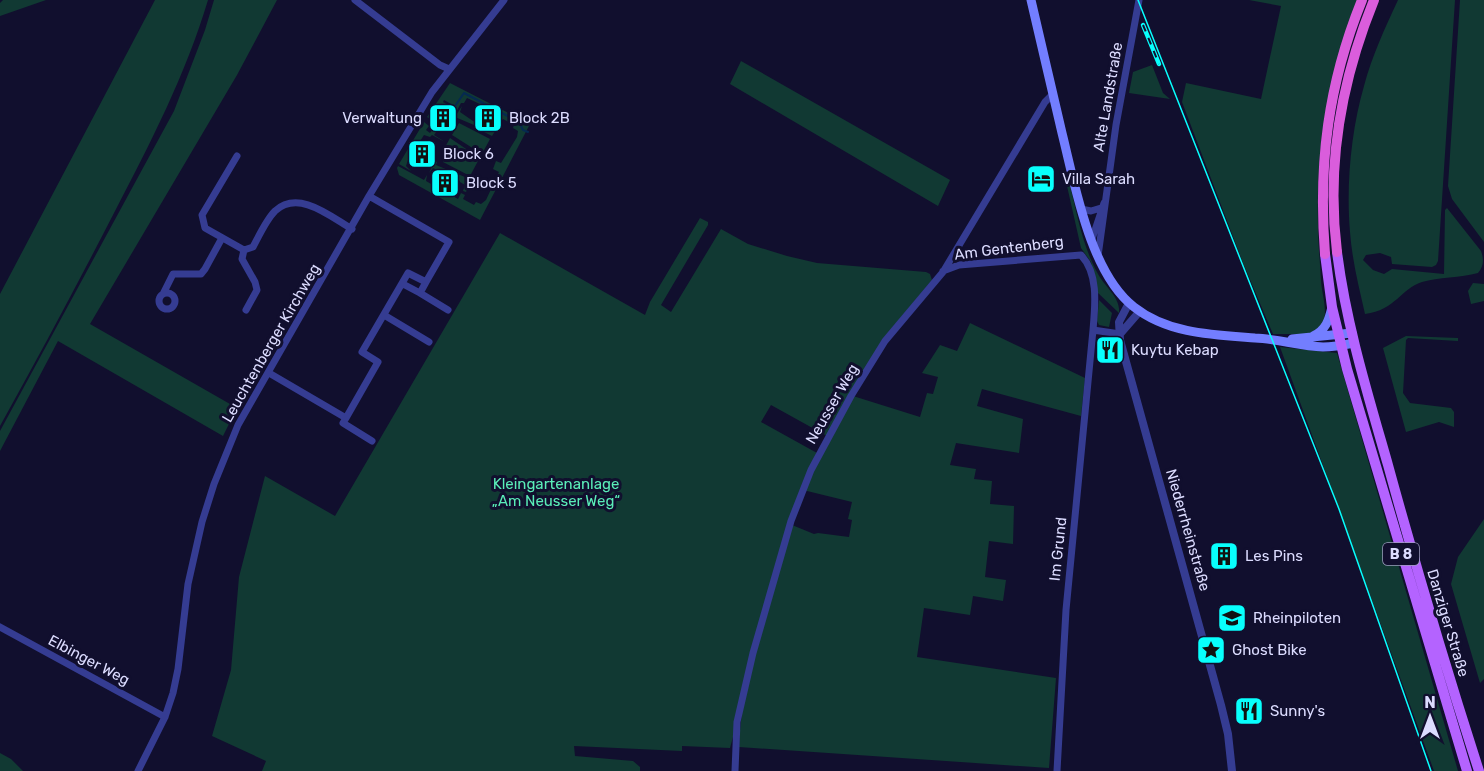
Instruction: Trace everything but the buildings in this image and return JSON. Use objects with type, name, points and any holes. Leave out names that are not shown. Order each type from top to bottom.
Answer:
[{"type":"highway","name":"Danziger Straße","points":[[1325,254],[1322,179],[1327,123],[1336,76],[1362,0]]},
{"type":"highway","name":"Danziger Straße","points":[[1337,252],[1333,180],[1337,125],[1346,80],[1374,0]]},
{"type":"main road","points":[[1031,0],[1081,209],[1098,256],[1112,281],[1130,303],[1158,322],[1176,328],[1220,335],[1281,340],[1315,346],[1353,338]]},
{"type":"main road","name":"Danziger Straße","points":[[1337,252],[1353,338],[1418,572],[1479,771]]},
{"type":"main road","name":"Danziger Straße","points":[[1325,254],[1332,307],[1340,340],[1407,574],[1467,771]]},
{"type":"main road","points":[[1310,337],[1322,331],[1328,322],[1332,307]]},
{"type":"main road","points":[[1281,340],[1310,337],[1340,340]]},
{"type":"street","points":[[355,0],[448,69]]},
{"type":"street","name":"Leuchtenberger Kirchweg","points":[[138,771],[165,717],[173,693],[188,584],[202,522],[214,484],[238,425],[369,196],[432,92],[504,0]]},
{"type":"street","name":"Alte Landstraße","points":[[1098,256],[1116,125],[1139,0]]},
{"type":"street","name":"Neusser Weg","points":[[735,771],[737,722],[747,675],[801,493],[826,440],[885,341],[943,272],[1045,102],[1053,94]]},
{"type":"street","points":[[237,156],[202,215],[205,228],[244,249],[253,247],[274,212],[298,203],[312,206],[352,229]]},
{"type":"street","points":[[369,196],[449,242],[420,293]]},
{"type":"street","name":"Alte Landstraße","points":[[1092,239],[1106,198]]},
{"type":"street","points":[[1081,209],[1091,211],[1101,208]]},
{"type":"street","points":[[163,294],[172,274],[201,274],[222,238]]},
{"type":"street","points":[[244,249],[242,259],[257,290],[246,310]]},
{"type":"street","name":"Am Gentenberg","points":[[943,272],[959,265],[1079,254],[1087,262],[1095,294],[1092,330]]},
{"type":"street","points":[[372,441],[343,423],[378,362],[362,352],[408,273],[426,282]]},
{"type":"street","points":[[403,284],[448,310]]},
{"type":"street","name":"Niederrheinstraße","points":[[1130,303],[1119,322],[1120,334],[1133,392],[1228,734],[1232,771]]},
{"type":"street","points":[[1092,330],[1120,334],[1140,311]]},
{"type":"street","points":[[384,315],[429,342]]},
{"type":"street","name":"Im Grund","points":[[1057,771],[1066,610],[1092,330]]},
{"type":"street","points":[[269,373],[346,418]]},
{"type":"street","name":"Elbinger Weg","points":[[0,627],[165,717]]},
{"type":"green space","points":[[3,0],[46,0],[0,16],[0,3]]},
{"type":"green space","points":[[155,0],[208,0],[189,55],[154,135],[72,294],[0,426],[0,294]]},
{"type":"green space","points":[[214,0],[277,0],[237,75],[90,324],[237,408],[223,436],[58,341],[0,451],[0,431],[174,111]]},
{"type":"green space","points":[[1249,0],[1357,0],[1339,55],[1326,110],[1318,196],[1318,232],[1325,313],[1323,325],[1309,334],[1273,334],[1243,263],[1182,102],[1186,83],[1261,99],[1281,6]]},
{"type":"green space","points":[[1398,0],[1455,0],[1438,261],[1432,267],[1392,264],[1391,257],[1380,253],[1366,255],[1363,260],[1373,270],[1384,274],[1392,269],[1444,274],[1445,210],[1447,208],[1481,251],[1483,262],[1478,273],[1422,282],[1408,289],[1384,308],[1365,314],[1350,232],[1351,158],[1356,121],[1367,75]]},
{"type":"green space","points":[[1460,0],[1484,0],[1484,242],[1452,199],[1448,186]]},
{"type":"green space","points":[[741,61],[950,180],[938,206],[730,84]]},
{"type":"green space","points":[[1152,65],[1163,93],[1170,99],[1129,93],[1133,72]]},
{"type":"green space","points":[[450,83],[530,124],[480,220],[399,175],[397,168],[398,166],[424,180],[427,175],[426,181],[458,199],[461,193],[465,195],[463,199],[474,205],[476,202],[481,204],[486,200],[499,172],[493,169],[496,161],[501,163],[517,137],[518,131],[513,128],[514,125],[503,119],[500,122],[497,120],[500,115],[495,111],[467,98],[464,103],[461,103],[454,116],[446,111],[451,104],[444,100],[443,102],[448,105],[444,110],[438,106],[430,119],[427,117]]},
{"type":"green space","points":[[462,106],[460,112],[473,121],[492,129],[495,123],[499,125],[492,136],[455,117]]},
{"type":"green space","points":[[424,122],[429,126],[426,130],[430,133],[433,129],[437,131],[434,135],[445,142],[432,135],[430,137],[424,135],[408,160],[406,166],[411,171],[399,164]]},
{"type":"green space","points":[[459,123],[490,139],[482,154],[452,135]]},
{"type":"green space","points":[[450,138],[472,153],[471,155],[478,161],[470,176],[443,162],[447,154],[443,151]]},
{"type":"green space","points":[[435,161],[436,165],[472,180],[466,192],[463,191],[465,185],[460,181],[433,168],[429,173]]},
{"type":"green space","points":[[1070,185],[1088,253],[1098,274],[1118,302],[1119,313],[1097,292],[1091,262],[1081,248],[1067,186]]},
{"type":"green space","name":"Kleingartenanlage „Am Neusser Weg“","points":[[700,218],[708,222],[708,225],[661,305],[671,312],[721,229],[748,244],[787,256],[817,263],[926,272],[930,274],[932,280],[882,340],[827,436],[771,405],[761,422],[817,453],[799,494],[730,748],[682,746],[682,751],[574,746],[575,756],[633,761],[640,767],[640,771],[262,771],[266,761],[212,736],[231,670],[239,577],[265,476],[335,516],[500,233],[645,315],[650,302]]},
{"type":"green space","points":[[1473,283],[1484,284],[1484,301],[1471,304],[1468,291]]},
{"type":"green space","points":[[1099,300],[1112,313],[1109,327],[1099,325],[1097,321]]},
{"type":"green space","points":[[970,323],[1085,378],[1081,416],[982,389],[977,406],[1023,419],[1019,453],[956,443],[950,465],[976,469],[974,479],[992,481],[990,504],[1014,506],[1013,544],[989,541],[985,577],[1006,580],[1003,601],[973,596],[970,615],[924,608],[917,657],[1056,678],[1049,768],[739,747],[741,719],[752,662],[792,525],[814,534],[849,537],[852,520],[848,519],[852,502],[803,490],[853,396],[920,417],[927,393],[933,394],[938,377],[922,373],[940,345],[957,351]]},
{"type":"green space","points":[[1406,336],[1458,338],[1458,341],[1408,338],[1406,340],[1403,393],[1410,403],[1451,408],[1454,412],[1454,427],[1439,422],[1406,432],[1383,348]]},
{"type":"green space","points":[[1280,347],[1337,353],[1458,771],[1434,771]]},
{"type":"green space","points":[[1484,519],[1484,679],[1480,683],[1451,584],[1458,557]]},
{"type":"green space","points":[[0,753],[11,759],[23,771],[0,771]]},
{"type":"waterway","points":[[451,112],[464,93],[519,122],[523,130],[528,132]]},
{"type":"tram line","points":[[1138,0],[1339,509],[1431,771]]},
{"type":"railway","points":[[1143,25],[1159,64]]},
{"type":"place","name":"Verwaltung","points":[[443,118]]},
{"type":"place","name":"Block 2B","points":[[488,118]]},
{"type":"place","name":"Block 6","points":[[422,154]]},
{"type":"place","name":"Villa Sarah","points":[[1041,179]]},
{"type":"place","name":"Block 5","points":[[445,183]]},
{"type":"place","name":"Kuytu Kebap","points":[[1110,350]]},
{"type":"place","name":"Les Pins","points":[[1224,556]]},
{"type":"place","name":"Rheinpiloten","points":[[1232,618]]},
{"type":"place","name":"Ghost Bike","points":[[1211,650]]},
{"type":"place","name":"Sunny's","points":[[1249,711]]}]
